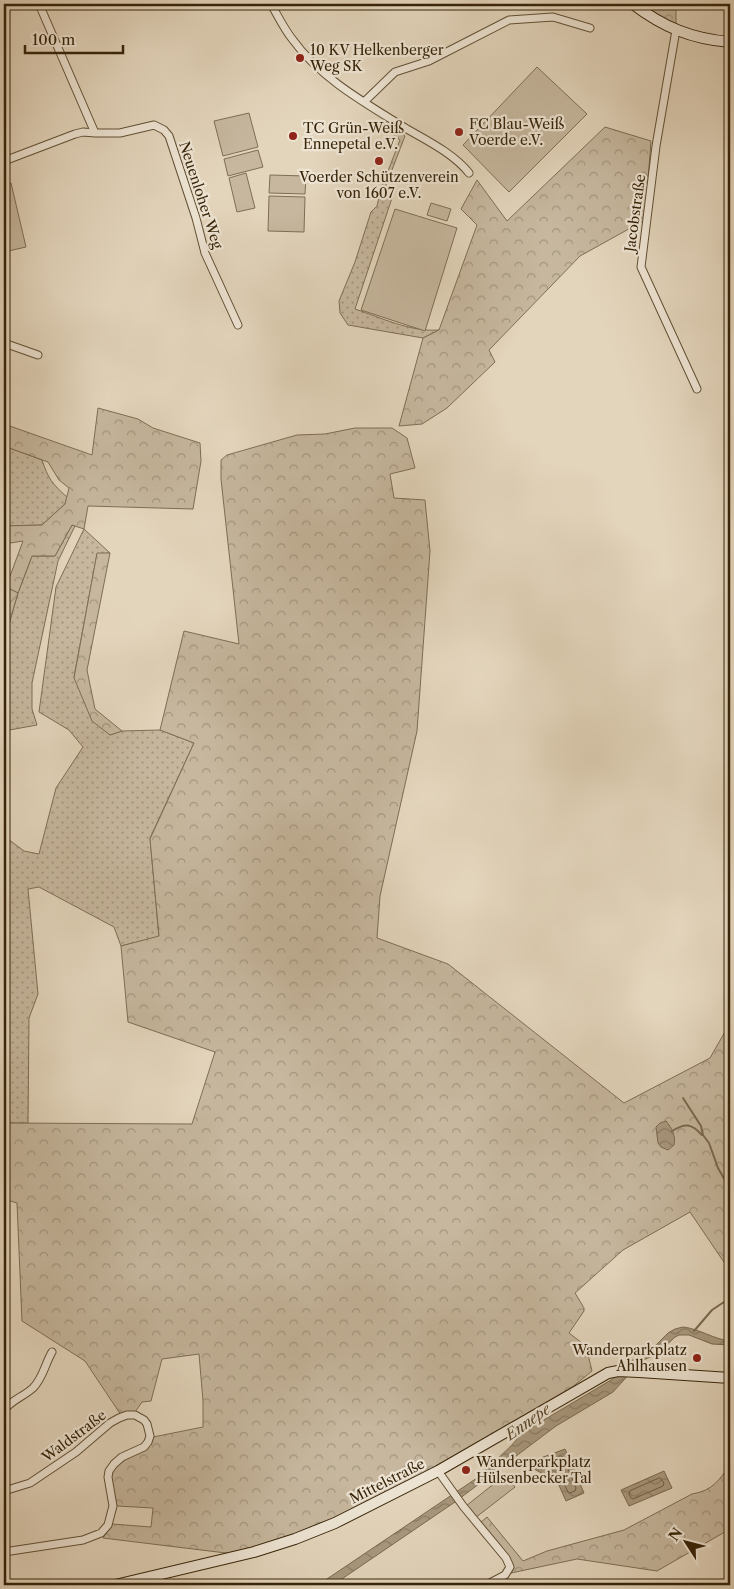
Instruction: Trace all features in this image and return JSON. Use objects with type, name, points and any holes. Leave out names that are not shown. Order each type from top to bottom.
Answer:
[{"type":"street","points":[[39,4],[95,134]]},
{"type":"street","points":[[271,4],[293,40],[309,59],[330,78],[364,102],[462,164],[469,173]]},
{"type":"street","points":[[633,4],[655,20],[676,30],[701,38],[730,42]]},
{"type":"street","points":[[364,102],[395,72],[429,61],[509,20],[553,17],[590,28]]},
{"type":"street","name":"Jacobstraße","points":[[676,30],[656,146],[640,267],[697,389]]},
{"type":"street","name":"Neuenloher Weg","points":[[5,161],[83,132],[95,134],[120,133],[154,126],[161,128],[166,133],[178,163],[206,253],[238,325]]},
{"type":"street","points":[[4,152],[5,161]]},
{"type":"street","points":[[4,343],[38,355]]},
{"type":"street","points":[[4,1410],[10,1402],[32,1389],[40,1379],[52,1352]]},
{"type":"street","name":"Mittelstraße","points":[[115,1585],[254,1552],[335,1523],[438,1471],[608,1373],[618,1371],[730,1378]]},
{"type":"street","name":"Waldstraße","points":[[4,1491],[30,1484],[76,1452],[110,1423],[128,1415],[135,1415],[147,1424],[150,1436],[144,1447],[122,1457],[109,1471],[108,1477],[113,1506],[108,1525],[101,1533],[82,1540],[4,1552]]},
{"type":"street","points":[[438,1471],[463,1506],[506,1558],[510,1567],[505,1575],[486,1585]]},
{"type":"green space","points":[[636,4],[676,4],[676,28]]},
{"type":"green space","points":[[537,67],[587,114],[509,192],[463,145]]},
{"type":"green space","points":[[249,113],[258,147],[223,156],[214,121]]},
{"type":"green space","points":[[384,122],[399,130],[405,136],[385,188],[393,191],[392,198],[355,309],[407,327],[439,330],[423,338],[348,325],[340,313],[339,301],[355,262],[371,212],[377,206],[381,189],[400,140],[383,126]]},
{"type":"green space","points":[[605,127],[651,141],[645,220],[580,256],[489,350],[495,362],[447,408],[422,424],[399,426],[423,338],[439,330],[477,225],[461,209],[477,180],[507,221]]},
{"type":"green space","points":[[258,150],[263,167],[228,176],[224,159]]},
{"type":"green space","points":[[246,173],[255,208],[237,212],[229,178]]},
{"type":"green space","points":[[270,175],[306,176],[305,194],[269,193]]},
{"type":"green space","points":[[11,183],[26,247],[4,252],[4,185]]},
{"type":"green space","points":[[269,196],[305,197],[304,232],[268,231]]},
{"type":"green space","points":[[431,203],[451,209],[447,221],[427,215]]},
{"type":"green space","points":[[395,209],[457,228],[425,331],[361,310]]},
{"type":"green space","points":[[98,408],[138,419],[153,428],[200,443],[201,461],[193,509],[88,506],[84,529],[72,525],[55,556],[32,556],[18,593],[6,587],[23,541],[4,544],[4,526],[42,525],[65,504],[69,488],[59,480],[48,462],[4,446],[4,424],[92,455]]},
{"type":"green space","points":[[355,428],[392,428],[407,438],[415,468],[390,474],[394,498],[425,500],[430,551],[417,731],[380,896],[377,938],[448,964],[624,1103],[710,1058],[730,1023],[730,1271],[690,1212],[623,1250],[575,1293],[584,1311],[569,1333],[586,1346],[592,1371],[571,1388],[412,1480],[332,1520],[280,1541],[234,1554],[103,1538],[112,1524],[151,1527],[153,1508],[117,1506],[111,1481],[112,1471],[119,1463],[146,1449],[153,1437],[203,1427],[199,1354],[162,1359],[151,1401],[142,1402],[135,1412],[121,1415],[85,1361],[22,1321],[17,1203],[4,1199],[4,1123],[192,1124],[215,1052],[128,1022],[121,946],[159,936],[150,839],[194,743],[160,730],[184,631],[239,644],[221,479],[221,460],[227,455],[297,435],[325,434]]},
{"type":"green space","points":[[4,446],[42,460],[51,480],[67,497],[65,504],[42,525],[4,526]]},
{"type":"green space","points":[[72,525],[75,526],[58,561],[32,683],[32,709],[37,725],[4,731],[4,641],[18,593],[32,556],[55,556]]},
{"type":"green space","points":[[84,529],[110,553],[97,554],[74,677],[110,735],[122,731],[160,730],[194,743],[150,838],[159,937],[121,946],[114,927],[39,887],[28,889],[38,994],[29,1018],[28,1123],[4,1123],[4,836],[24,851],[39,854],[56,788],[83,747],[69,730],[39,712],[56,587]]},
{"type":"green space","points":[[97,553],[110,553],[87,670],[95,709],[122,731],[110,735],[92,721],[74,678]]},
{"type":"green space","points":[[4,586],[18,593],[4,641]]},
{"type":"green space","points":[[730,1464],[730,1529],[657,1571],[577,1559],[511,1573],[513,1564],[480,1523],[487,1517],[523,1561],[547,1551],[624,1530],[715,1484]]},
{"type":"green space","points":[[505,1475],[515,1487],[475,1518],[466,1506]]},
{"type":"water","points":[[666,1121],[674,1135],[674,1145],[668,1150],[661,1147],[658,1143],[656,1127]]},
{"type":"water","points":[[683,1327],[730,1341],[730,1345],[712,1344],[689,1335],[675,1337],[657,1354],[641,1361],[613,1392],[556,1426],[455,1502],[333,1585],[318,1585],[477,1478],[522,1433],[611,1380],[639,1354],[654,1347],[668,1333]]},
{"type":"water","points":[[565,1449],[584,1493],[566,1501],[557,1481],[534,1469],[538,1459]]},
{"type":"water","points":[[664,1471],[672,1488],[629,1506],[621,1490]]},
{"type":"waterway","points":[[683,1098],[701,1126],[703,1135],[709,1143],[718,1168],[730,1189]]},
{"type":"waterway","points":[[672,1131],[684,1126],[691,1126],[702,1135]]},
{"type":"waterway","points":[[694,1331],[712,1310],[730,1298]]},
{"type":"place","name":"10 KV Helkenberger Weg SK","points":[[300,58]]},
{"type":"place","name":"FC Blau-Weiß Voerde e.V.","points":[[459,132]]},
{"type":"place","name":"TC Grün-Weiß Ennepetal e.V.","points":[[293,136]]},
{"type":"place","name":"Voerder Schützenverein von 1607 e.V.","points":[[379,161]]},
{"type":"place","name":"Wanderparkplatz Ahlhausen","points":[[697,1358]]},
{"type":"place","name":"Wanderparkplatz Hülsenbecker Tal","points":[[466,1470]]},
{"type":"water label","name":"Ennepe","points":[[528,1422]]}]
